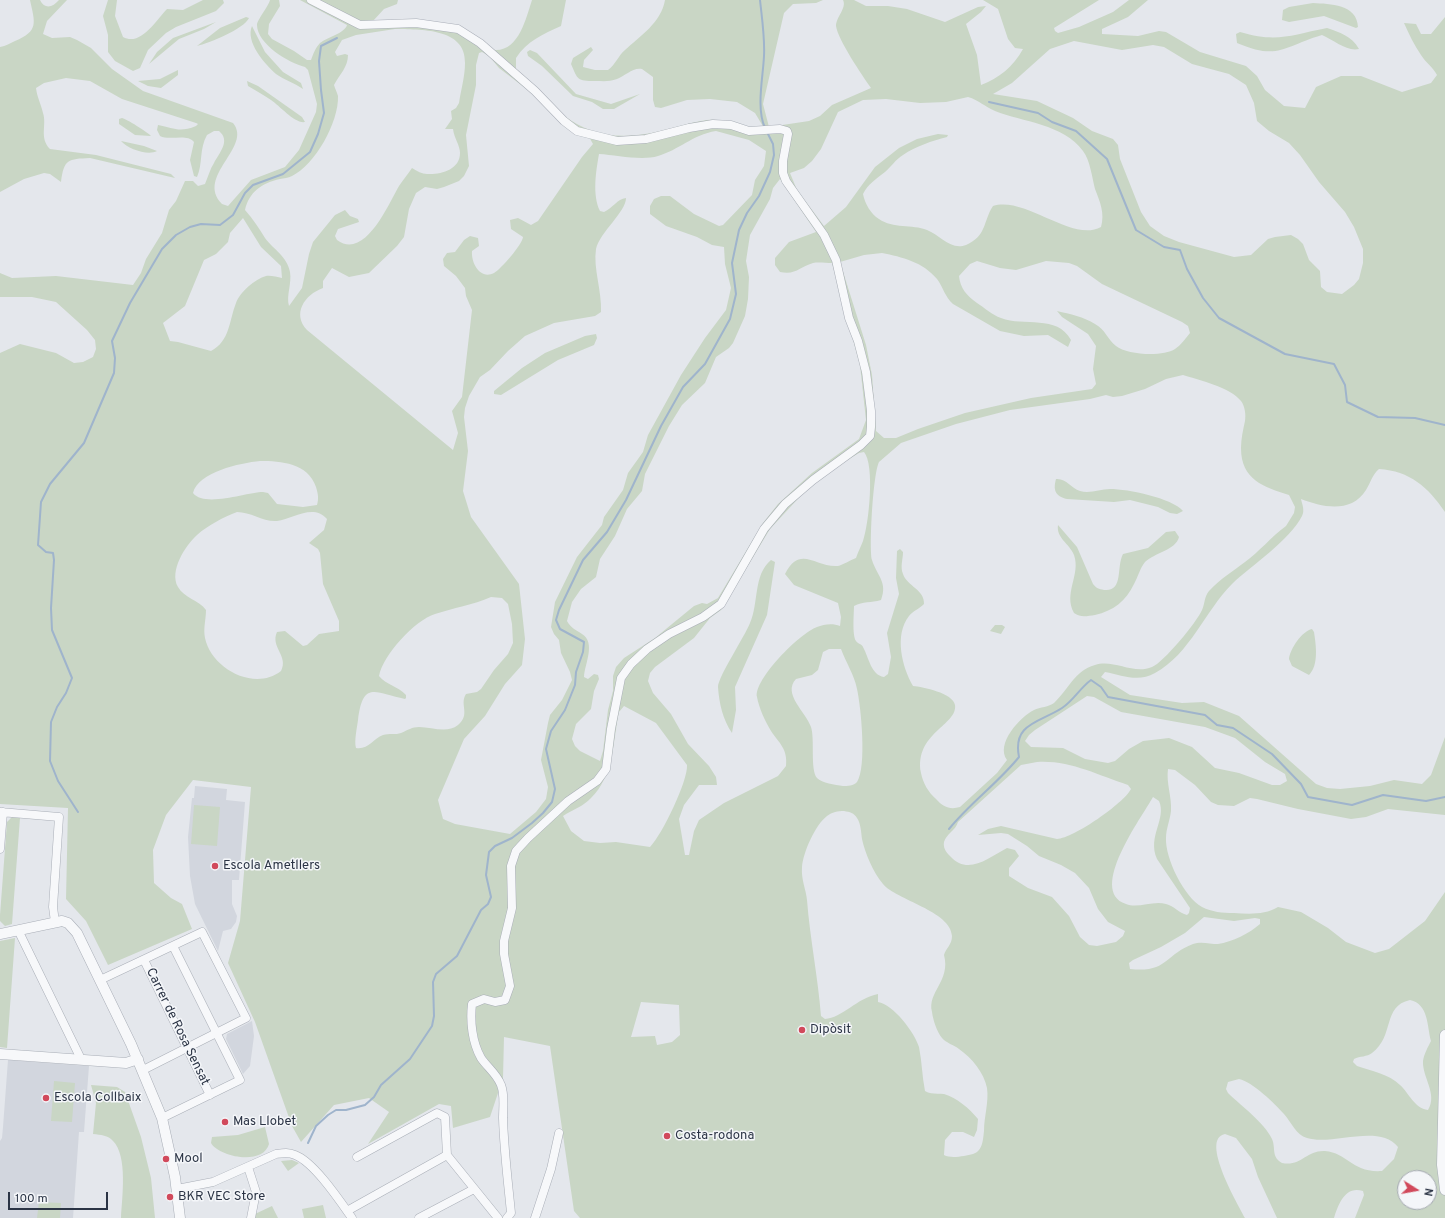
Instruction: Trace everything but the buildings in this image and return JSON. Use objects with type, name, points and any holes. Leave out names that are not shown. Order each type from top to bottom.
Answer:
[{"type":"street","points":[[311,0],[360,25],[416,23],[458,29],[480,43],[535,91],[564,121],[577,130],[589,134],[617,141],[631,141],[713,124],[731,125],[749,131],[780,129],[787,131],[783,173],[786,181],[824,235],[836,260],[849,318],[858,341],[866,372],[871,411],[870,436],[862,445],[814,480],[786,504],[764,529],[721,604],[703,617],[669,634],[648,648],[631,664],[621,678],[611,729],[606,769],[597,781],[568,801],[516,851],[511,866],[512,908],[504,941],[504,954],[510,986],[505,1000],[495,1002],[484,999],[472,1004],[471,1015],[472,1030],[479,1052],[501,1085],[504,1102],[503,1118],[511,1213],[506,1218],[499,1218],[447,1155],[445,1116],[437,1113],[357,1157]]},
{"type":"street","points":[[0,849],[1,812],[59,817],[53,906],[55,922]]},
{"type":"street","points":[[0,934],[55,922],[68,923],[77,933],[138,1059],[162,1118],[177,1189],[180,1218]]},
{"type":"street","points":[[18,930],[81,1059]]},
{"type":"street","points":[[100,980],[202,932],[246,1018],[143,1070]]},
{"type":"street","points":[[162,1118],[240,1080],[173,946]]},
{"type":"street","name":"Carrer de Rosa Sensat","points":[[144,960],[210,1095]]},
{"type":"street","points":[[1445,1035],[1442,1166],[1445,1190]]},
{"type":"street","points":[[0,1054],[126,1063],[138,1059]]},
{"type":"street","points":[[535,1218],[551,1169],[559,1133]]},
{"type":"street","points":[[177,1189],[213,1182],[276,1154],[288,1153],[304,1160],[336,1195],[350,1214],[447,1155]]},
{"type":"street","points":[[248,1167],[256,1192],[251,1218]]},
{"type":"street","points":[[419,1218],[474,1189]]},
{"type":"shaded area","name":"Escola Ametllers","points":[[195,786],[227,789],[226,800],[245,802],[239,880],[232,880],[232,904],[237,916],[236,922],[231,929],[223,931],[218,951],[195,904],[190,876],[188,837],[192,798],[194,798]]},
{"type":"shaded area","points":[[252,1021],[254,1036],[250,1066],[243,1074],[226,1039],[227,1034]]},
{"type":"shaded area","points":[[8,1060],[89,1066],[84,1132],[79,1132],[73,1218],[0,1218],[0,1141],[2,1138]]},
{"type":"green space","points":[[30,0],[40,0],[44,5],[52,6],[59,0],[67,0],[47,21],[43,34],[52,38],[70,37],[77,40],[91,48],[112,69],[143,91],[233,123],[237,132],[236,142],[219,172],[215,183],[216,193],[222,204],[228,206],[251,180],[285,167],[299,150],[316,112],[317,104],[308,70],[275,52],[262,39],[258,32],[257,23],[270,0],[279,0],[280,6],[269,24],[268,34],[272,39],[307,60],[311,60],[317,46],[320,43],[340,33],[346,28],[347,25],[300,0],[398,0],[397,4],[384,9],[373,21],[466,31],[495,50],[503,49],[516,39],[524,24],[532,0],[566,0],[561,26],[542,35],[520,52],[516,58],[516,71],[558,111],[572,121],[587,129],[604,134],[623,136],[653,133],[707,120],[723,121],[749,128],[764,128],[755,113],[737,102],[710,99],[687,100],[661,108],[655,107],[653,100],[653,77],[642,69],[635,69],[617,79],[609,81],[585,81],[581,80],[577,76],[571,64],[573,58],[591,47],[593,50],[584,60],[583,67],[595,70],[608,70],[623,52],[655,22],[663,8],[665,0],[823,0],[816,3],[793,4],[784,13],[763,104],[769,127],[809,121],[820,116],[832,105],[871,88],[841,40],[836,26],[844,6],[843,0],[854,0],[866,6],[888,6],[907,9],[945,22],[978,7],[986,6],[966,24],[977,55],[981,85],[994,79],[1005,71],[1015,61],[1023,49],[1015,48],[1008,39],[998,9],[983,0],[1099,0],[1054,28],[1058,33],[1079,27],[1113,12],[1129,0],[1148,0],[1128,17],[1102,29],[1102,34],[1138,36],[1159,31],[1166,32],[1200,52],[1246,66],[1257,76],[1265,90],[1284,106],[1305,108],[1316,87],[1341,76],[1361,76],[1402,92],[1431,83],[1437,75],[1418,51],[1404,23],[1416,24],[1421,34],[1431,34],[1445,17],[1445,512],[1432,495],[1417,482],[1400,473],[1379,469],[1360,498],[1352,503],[1344,506],[1327,506],[1301,499],[1303,514],[1289,534],[1232,584],[1222,595],[1188,644],[1167,665],[1149,676],[1136,678],[1105,672],[1101,677],[1130,695],[1182,703],[1204,702],[1239,716],[1316,784],[1327,788],[1340,789],[1370,786],[1394,780],[1422,784],[1431,775],[1445,737],[1445,815],[1388,809],[1366,817],[1351,819],[1250,798],[1234,806],[1218,805],[1211,802],[1195,785],[1175,770],[1168,769],[1171,811],[1166,838],[1172,866],[1182,886],[1195,902],[1202,907],[1225,913],[1257,913],[1273,910],[1278,907],[1301,912],[1328,928],[1346,942],[1375,953],[1389,949],[1425,921],[1445,892],[1445,1218],[1355,1218],[1364,1195],[1363,1191],[1357,1190],[1347,1193],[1343,1197],[1334,1218],[1277,1218],[1258,1177],[1252,1159],[1236,1138],[1225,1134],[1218,1139],[1216,1148],[1218,1160],[1229,1187],[1245,1218],[580,1218],[574,1211],[550,1046],[504,1037],[503,1078],[490,1117],[453,1128],[451,1106],[439,1104],[368,1144],[389,1112],[369,1098],[334,1105],[301,1142],[292,1126],[255,1022],[228,963],[240,921],[251,787],[193,780],[166,815],[153,850],[154,883],[171,898],[182,904],[192,929],[108,965],[86,921],[66,899],[68,808],[0,804],[0,353],[20,344],[56,353],[74,363],[83,362],[93,357],[96,349],[95,340],[87,330],[56,302],[32,297],[0,297],[0,273],[12,278],[56,276],[133,285],[141,273],[146,259],[162,233],[169,210],[176,201],[185,181],[193,181],[198,186],[205,184],[211,168],[224,143],[224,139],[219,131],[214,131],[207,135],[203,146],[199,172],[197,177],[194,176],[190,160],[194,142],[191,139],[183,137],[169,138],[160,136],[157,130],[158,125],[181,130],[196,126],[198,124],[122,99],[90,81],[66,78],[44,83],[36,88],[44,118],[44,136],[50,149],[96,155],[171,174],[175,178],[90,158],[83,158],[68,162],[62,174],[61,182],[50,174],[44,173],[24,179],[0,192],[0,47],[28,34],[32,30],[34,20]],"holes":[[[395,29],[439,33],[450,37],[458,43],[463,51],[465,63],[464,78],[459,103],[456,108],[451,111],[452,119],[445,129],[453,129],[460,150],[459,159],[457,164],[453,167],[438,174],[423,173],[412,168],[399,186],[375,227],[366,237],[357,243],[347,244],[337,240],[335,236],[338,229],[359,222],[358,219],[350,216],[345,210],[335,215],[313,242],[302,288],[289,306],[288,298],[290,272],[288,266],[283,257],[265,238],[245,210],[250,198],[257,189],[273,181],[290,177],[301,170],[309,163],[324,142],[330,130],[337,106],[338,96],[334,85],[348,59],[348,55],[345,54],[337,56],[335,52],[342,40],[356,35]],[[1074,41],[1122,50],[1153,45],[1164,47],[1192,64],[1229,74],[1246,85],[1254,103],[1257,121],[1269,131],[1289,143],[1300,155],[1319,182],[1345,212],[1354,227],[1363,249],[1363,263],[1359,279],[1342,294],[1327,292],[1321,287],[1320,271],[1309,260],[1303,244],[1291,235],[1268,239],[1251,255],[1234,257],[1179,242],[1164,236],[1150,226],[1141,212],[1120,159],[1118,145],[1113,139],[1092,131],[1073,118],[1037,101],[993,94],[1012,83],[1050,49]],[[482,52],[489,56],[499,68],[589,137],[593,144],[582,157],[538,221],[531,225],[518,218],[510,220],[511,229],[523,237],[522,241],[497,271],[489,275],[477,269],[473,260],[472,251],[479,246],[478,238],[470,236],[464,240],[455,252],[447,253],[443,259],[444,266],[456,276],[465,288],[466,296],[472,310],[462,397],[452,411],[458,433],[453,450],[307,330],[300,318],[300,312],[302,306],[310,295],[323,288],[323,281],[332,268],[349,277],[369,273],[397,246],[404,237],[409,209],[416,193],[425,187],[437,189],[444,187],[459,181],[464,176],[469,166],[466,135],[476,85],[476,65],[479,53]],[[968,97],[995,111],[1054,129],[1065,135],[1075,142],[1083,151],[1087,159],[1099,198],[1102,217],[1101,227],[1089,230],[1077,229],[1063,225],[1020,207],[1006,205],[993,206],[984,228],[978,237],[966,245],[955,246],[927,230],[890,224],[879,219],[871,212],[864,198],[863,194],[867,187],[900,157],[919,146],[947,137],[948,135],[938,134],[917,139],[899,148],[875,167],[846,207],[824,226],[797,190],[790,173],[804,168],[812,161],[821,149],[838,112],[863,100],[886,99],[920,103],[946,102]],[[716,131],[749,140],[766,151],[764,166],[755,180],[752,195],[723,225],[719,226],[694,214],[670,196],[661,196],[654,199],[650,206],[650,214],[666,226],[697,237],[712,245],[724,247],[725,264],[731,288],[726,310],[705,338],[681,375],[648,435],[643,452],[628,473],[623,490],[604,517],[602,525],[577,557],[555,602],[551,627],[559,640],[561,653],[572,680],[562,700],[550,715],[548,723],[541,760],[548,787],[546,799],[536,812],[510,834],[455,824],[443,819],[438,800],[464,739],[485,716],[505,684],[522,665],[525,639],[519,584],[471,517],[463,491],[468,451],[464,417],[469,396],[480,377],[490,370],[525,336],[554,323],[595,316],[601,312],[595,256],[596,249],[602,236],[625,204],[626,198],[620,200],[604,212],[600,211],[595,190],[599,154],[637,158],[658,156],[700,136]],[[780,179],[816,232],[789,242],[775,258],[775,265],[780,272],[794,272],[813,263],[832,263],[860,365],[866,420],[859,439],[812,473],[778,504],[763,523],[718,598],[707,604],[702,603],[694,606],[655,638],[624,658],[616,667],[613,676],[613,691],[608,710],[603,751],[600,761],[580,751],[575,746],[572,739],[576,724],[591,709],[594,691],[599,679],[598,675],[594,674],[588,679],[584,677],[589,648],[586,638],[567,621],[572,602],[581,589],[596,577],[600,559],[615,536],[627,509],[642,491],[645,474],[669,426],[682,405],[705,383],[716,357],[729,348],[733,343],[745,316],[748,299],[749,277],[746,261],[750,235],[770,199],[773,188]],[[243,218],[261,247],[281,266],[282,278],[266,276],[257,280],[244,290],[236,303],[228,330],[222,342],[211,351],[170,341],[163,323],[185,306],[204,260],[216,254],[228,242],[230,233]],[[882,253],[897,256],[919,264],[937,279],[953,304],[1000,331],[1024,336],[1048,335],[1068,347],[1071,340],[1065,332],[1049,324],[1020,322],[998,317],[967,295],[962,288],[959,276],[970,264],[977,261],[1000,268],[1016,270],[1046,261],[1069,263],[1077,266],[1102,284],[1182,322],[1188,326],[1190,333],[1179,346],[1169,352],[1154,354],[1136,353],[1116,346],[1098,326],[1086,319],[1057,311],[1062,317],[1088,334],[1096,346],[1093,369],[1096,384],[1092,389],[1031,398],[965,413],[896,438],[884,438],[876,431],[872,375],[866,345],[840,262],[864,255]],[[1183,375],[1222,388],[1236,396],[1241,401],[1245,413],[1241,448],[1245,468],[1250,475],[1263,485],[1289,495],[1295,507],[1294,513],[1286,526],[1250,558],[1213,586],[1206,596],[1202,610],[1194,623],[1179,642],[1157,664],[1145,669],[1109,664],[1095,665],[1088,668],[1072,681],[1054,703],[1034,710],[1016,725],[1004,746],[1004,754],[1007,760],[997,773],[960,807],[953,808],[944,806],[926,787],[921,773],[921,759],[924,748],[929,739],[950,718],[954,712],[955,705],[949,697],[937,691],[913,686],[906,670],[901,651],[904,624],[909,616],[924,604],[924,599],[922,595],[908,582],[903,574],[903,552],[900,549],[897,551],[896,578],[899,594],[887,633],[891,657],[888,674],[884,677],[880,676],[873,670],[862,646],[855,638],[854,606],[861,603],[881,600],[883,594],[883,584],[874,566],[871,552],[873,495],[879,462],[901,443],[956,424],[1010,410],[1090,399],[1106,395],[1113,397],[1122,396],[1145,389],[1166,379]],[[864,452],[869,469],[869,509],[863,541],[856,558],[838,566],[830,566],[803,559],[797,560],[791,565],[785,574],[794,585],[838,603],[841,617],[840,626],[831,624],[820,626],[809,631],[790,647],[763,679],[758,689],[757,697],[764,719],[786,755],[786,766],[778,776],[724,803],[699,820],[694,831],[689,855],[685,855],[679,819],[684,805],[699,785],[717,785],[716,777],[709,766],[688,744],[671,714],[653,693],[648,681],[650,673],[655,667],[694,638],[710,618],[721,610],[770,529],[807,489],[834,468],[859,453]],[[260,461],[285,463],[300,468],[307,473],[316,487],[318,494],[317,505],[303,507],[277,504],[268,493],[263,492],[216,499],[199,497],[193,493],[196,486],[203,479],[231,466]],[[237,512],[242,512],[272,521],[283,520],[309,512],[316,512],[327,519],[324,530],[309,543],[318,549],[320,553],[323,584],[339,621],[339,631],[319,634],[307,645],[303,646],[285,631],[277,632],[275,637],[277,647],[283,661],[283,666],[281,671],[270,677],[259,679],[247,678],[235,674],[216,659],[209,649],[204,635],[206,610],[181,591],[178,587],[175,574],[183,552],[192,540],[201,531]],[[491,597],[502,598],[508,604],[512,624],[513,643],[508,654],[494,670],[481,689],[477,692],[466,694],[464,698],[464,717],[462,721],[454,728],[444,730],[417,727],[399,734],[383,735],[367,746],[356,748],[355,742],[360,707],[367,694],[378,692],[406,698],[406,695],[403,692],[385,682],[379,676],[387,658],[401,639],[418,623],[435,614]],[[829,649],[841,649],[856,684],[861,722],[862,764],[857,782],[852,785],[843,786],[825,782],[819,780],[815,774],[811,727],[793,697],[792,685],[796,679],[812,675],[818,670],[823,652]],[[1087,696],[1094,697],[1121,712],[1205,727],[1235,738],[1265,762],[1285,774],[1287,781],[1280,785],[1272,785],[1239,773],[1215,768],[1192,747],[1169,738],[1143,741],[1129,749],[1115,761],[1108,763],[1085,759],[1063,748],[1031,747],[1025,741],[1035,730]],[[624,706],[656,723],[687,765],[679,795],[661,831],[650,847],[616,842],[600,843],[584,841],[571,831],[563,816],[585,803],[599,789],[608,769],[619,712]],[[1037,762],[1061,763],[1128,785],[1131,789],[1119,803],[1098,819],[1075,833],[1065,837],[1057,839],[1001,826],[988,829],[978,835],[1001,833],[1008,834],[1027,846],[1039,856],[1061,865],[1075,873],[1089,888],[1098,909],[1108,922],[1125,931],[1123,936],[1116,942],[1097,946],[1089,945],[1080,937],[1069,916],[1052,897],[1028,888],[1009,876],[1009,868],[1019,856],[1015,850],[1007,848],[985,860],[971,865],[964,865],[957,862],[947,853],[944,848],[945,839],[958,822],[1021,765]],[[1153,797],[1159,801],[1161,808],[1154,843],[1157,859],[1190,908],[1187,915],[1181,913],[1172,906],[1161,903],[1135,906],[1126,904],[1116,896],[1112,885],[1121,853],[1129,836]],[[844,811],[853,814],[857,818],[867,856],[883,884],[890,890],[933,913],[943,920],[949,927],[952,939],[944,955],[944,972],[931,1005],[933,1019],[938,1033],[942,1038],[959,1049],[977,1066],[987,1088],[983,1141],[981,1148],[973,1154],[954,1157],[944,1155],[945,1140],[952,1132],[963,1132],[974,1137],[977,1130],[978,1119],[967,1107],[954,1098],[944,1094],[925,1091],[917,1041],[897,1013],[884,1004],[878,1002],[878,994],[863,999],[844,1012],[831,1018],[825,1019],[821,1016],[802,867],[807,847],[818,826],[829,815],[835,812]],[[1204,917],[1234,921],[1255,918],[1260,919],[1260,924],[1240,937],[1218,944],[1193,944],[1176,953],[1159,966],[1142,970],[1130,969],[1129,963],[1161,947],[1185,933]],[[1410,1000],[1421,1006],[1426,1017],[1431,1041],[1423,1061],[1423,1067],[1431,1092],[1431,1104],[1428,1110],[1423,1109],[1415,1103],[1396,1081],[1380,1073],[1357,1066],[1353,1062],[1354,1059],[1372,1053],[1379,1046],[1384,1038],[1395,1008],[1401,1003]],[[641,1002],[679,1005],[680,1035],[672,1042],[657,1045],[655,1036],[631,1037]],[[1239,1079],[1245,1081],[1269,1099],[1303,1136],[1317,1140],[1355,1136],[1379,1137],[1390,1140],[1398,1147],[1394,1159],[1382,1171],[1364,1169],[1339,1155],[1325,1151],[1318,1151],[1294,1163],[1282,1163],[1276,1158],[1272,1139],[1264,1126],[1228,1093],[1226,1089],[1228,1082]]]},
{"type":"green space","points":[[108,0],[117,0],[115,16],[123,37],[130,39],[142,35],[167,9],[183,10],[203,0],[223,0],[224,3],[216,11],[176,27],[166,33],[148,50],[140,68],[133,71],[115,61],[108,52],[108,35],[103,16]]},
{"type":"green space","points":[[1313,3],[1334,5],[1348,10],[1356,19],[1358,27],[1356,28],[1324,16],[1289,22],[1282,20],[1283,10],[1289,7]]},
{"type":"green space","points":[[246,17],[249,18],[246,22],[234,31],[197,46],[220,28]]},
{"type":"green space","points":[[216,22],[204,29],[179,39],[149,64],[157,52],[173,38]]},
{"type":"green space","points":[[252,26],[265,52],[283,72],[301,83],[303,89],[276,74],[262,59],[251,39]]},
{"type":"green space","points":[[1327,28],[1341,33],[1349,38],[1359,49],[1350,49],[1322,35],[1281,50],[1272,51],[1263,51],[1237,43],[1236,34],[1240,32],[1264,37],[1284,37]]},
{"type":"green space","points":[[530,50],[537,53],[576,94],[611,104],[640,94],[614,109],[603,109],[592,102],[573,96],[542,66],[528,56],[527,52]]},
{"type":"green space","points":[[178,70],[178,75],[161,88],[148,86],[138,81],[160,79]]},
{"type":"green space","points":[[247,81],[258,86],[302,117],[305,122],[292,118],[271,100],[248,86]]},
{"type":"green space","points":[[122,118],[128,120],[151,136],[135,135],[119,124],[119,119]]},
{"type":"green space","points":[[121,141],[144,146],[157,151],[149,153],[138,151],[128,147]]},
{"type":"green space","points":[[596,334],[597,338],[594,345],[558,360],[501,395],[494,394],[494,391],[522,368],[545,353],[585,336]]},
{"type":"green space","points":[[1056,479],[1063,480],[1077,490],[1084,492],[1118,489],[1149,495],[1169,502],[1183,511],[1177,514],[1170,513],[1158,507],[1130,500],[1114,502],[1063,498],[1056,492]]},
{"type":"green space","points":[[1058,525],[1077,547],[1093,584],[1104,590],[1110,590],[1117,583],[1123,554],[1148,548],[1166,532],[1175,531],[1179,537],[1174,545],[1145,562],[1131,590],[1123,600],[1108,611],[1095,615],[1082,616],[1074,613],[1071,606],[1070,598],[1076,562],[1072,551],[1059,533]]},
{"type":"green space","points":[[771,560],[775,562],[767,615],[735,687],[736,710],[732,733],[726,723],[722,711],[719,699],[719,682],[750,623],[755,607],[761,573]]},
{"type":"green space","points":[[995,625],[1002,625],[1005,627],[1001,634],[990,631]]},
{"type":"green space","points":[[1312,629],[1314,632],[1316,660],[1309,675],[1292,666],[1289,659],[1297,641],[1304,633]]},
{"type":"green space","points":[[194,805],[220,807],[217,846],[191,844]]},
{"type":"green space","points":[[12,817],[20,818],[12,924],[5,926],[0,921],[0,915],[7,822]]},
{"type":"green space","points":[[15,938],[7,1048],[0,1047],[0,941]]},
{"type":"green space","points":[[54,1081],[75,1083],[72,1122],[51,1121]]},
{"type":"green space","points":[[91,1085],[117,1087],[125,1092],[141,1137],[151,1178],[155,1218],[121,1218],[123,1178],[121,1157],[118,1148],[111,1139],[93,1134],[96,1103]]},
{"type":"green space","points":[[265,1127],[269,1144],[265,1151],[259,1155],[241,1157],[231,1155],[216,1148],[211,1143],[212,1137],[238,1135]]},
{"type":"green space","points":[[292,1160],[299,1163],[288,1171],[281,1161]]},
{"type":"green space","points":[[39,1202],[61,1203],[60,1218],[37,1218]]},
{"type":"green space","points":[[323,1205],[326,1218],[304,1218],[302,1209]]},
{"type":"green space","points":[[272,1206],[278,1218],[253,1218],[255,1214]]},
{"type":"waterway","points":[[760,0],[764,49],[760,102],[762,120],[765,128]]},
{"type":"waterway","points":[[78,812],[58,781],[50,761],[51,722],[72,678],[52,630],[51,608],[54,560],[53,553],[46,552],[38,545],[41,502],[50,484],[84,443],[114,373],[115,358],[112,341],[130,303],[162,249],[176,235],[190,227],[201,224],[220,225],[233,215],[245,193],[253,185],[283,174],[310,152],[318,134],[324,113],[319,61],[321,46],[337,38]]},
{"type":"waterway","points":[[989,102],[1038,113],[1052,122],[1076,131],[1107,159],[1136,230],[1164,247],[1180,250],[1187,269],[1203,298],[1219,318],[1285,354],[1334,364],[1345,385],[1347,402],[1378,417],[1415,418],[1445,425]]},
{"type":"waterway","points":[[308,1143],[316,1126],[328,1115],[336,1110],[346,1110],[365,1105],[374,1097],[381,1085],[410,1059],[432,1026],[434,1016],[433,982],[436,974],[457,956],[481,910],[488,904],[491,897],[486,875],[489,852],[495,846],[512,838],[532,823],[552,802],[555,789],[546,749],[551,731],[565,710],[575,685],[576,672],[583,652],[584,642],[560,629],[556,620],[559,610],[583,560],[607,532],[626,500],[661,426],[683,387],[705,364],[730,319],[736,294],[732,263],[739,230],[747,213],[759,196],[770,172],[774,155],[773,144],[767,132]]},
{"type":"waterway","points":[[949,829],[1019,757],[1018,746],[1020,737],[1024,730],[1030,725],[1062,708],[1091,680],[1101,687],[1108,697],[1205,715],[1217,725],[1233,728],[1272,754],[1301,784],[1308,797],[1352,805],[1383,795],[1426,801],[1445,797]]},
{"type":"place","name":"Escola Ametllers","points":[[215,866]]},
{"type":"place","name":"Dipòsit","points":[[802,1030]]},
{"type":"place","name":"Escola Collbaix","points":[[46,1098]]},
{"type":"place","name":"Mas Llobet","points":[[225,1122]]},
{"type":"place","name":"Costa-rodona","points":[[667,1136]]},
{"type":"place","name":"Mool","points":[[166,1159]]},
{"type":"place","name":"BKR VEC Store","points":[[170,1197]]}]
